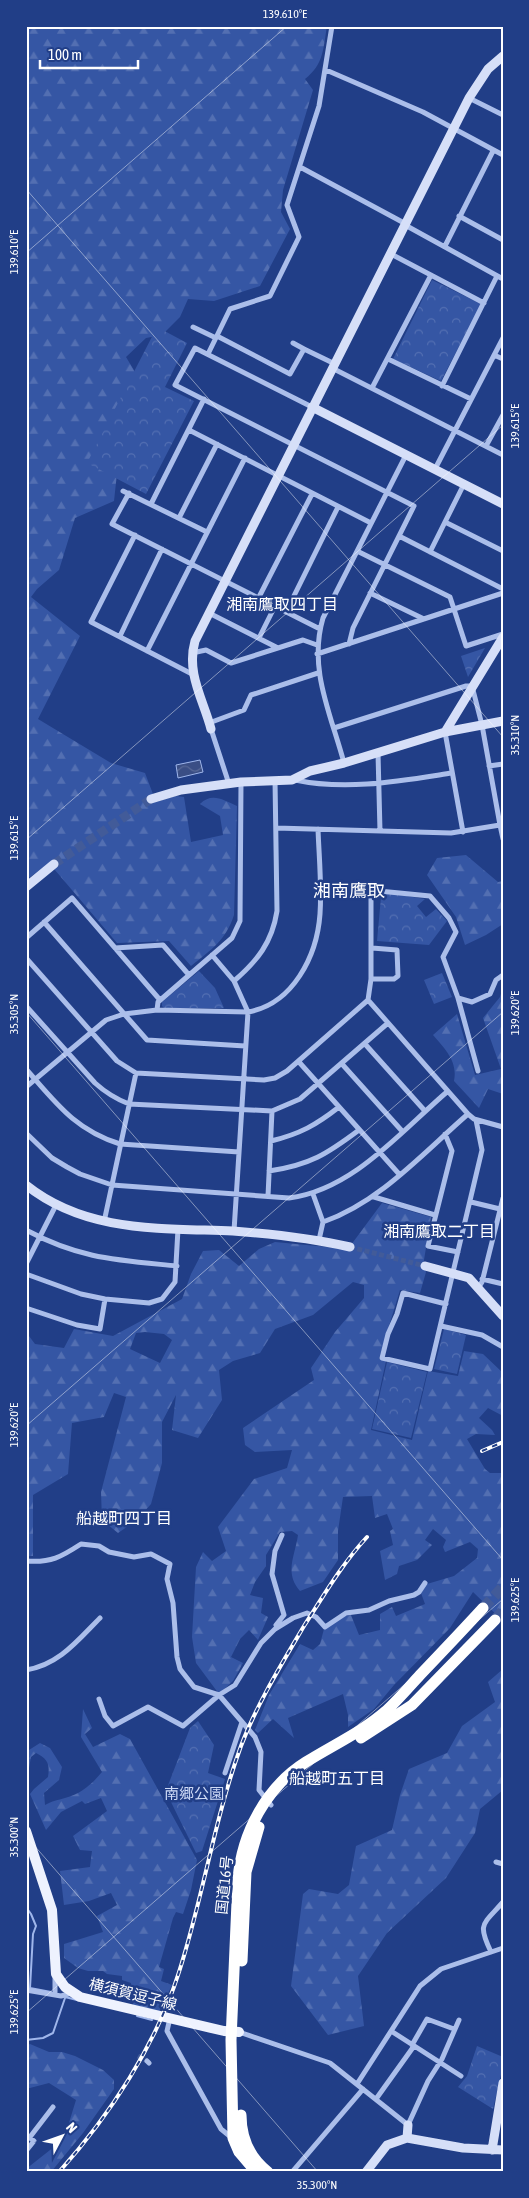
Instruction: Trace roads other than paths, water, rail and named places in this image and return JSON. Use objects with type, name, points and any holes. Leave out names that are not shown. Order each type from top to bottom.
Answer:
[{"type":"highway","name":"国道16号","points":[[256,2172],[238,2152],[233,2138],[235,2032],[246,1872],[256,1833],[269,1803],[285,1779],[304,1763],[361,1730],[382,1714],[483,1608]]},
{"type":"highway","name":"国道16号","points":[[269,1803],[304,1771],[412,1706],[495,1620]]},
{"type":"highway","points":[[453,1640],[458,1651],[466,1650]]},
{"type":"highway","points":[[441,1653],[450,1653],[455,1658],[455,1662]]},
{"type":"highway","name":"国道16号","points":[[235,2032],[242,2136],[253,2156],[268,2172]]},
{"type":"main road","name":"横須賀逗子線","points":[[26,1831],[52,1910],[55,1964],[60,1981],[80,1997],[235,2032]]},
{"type":"street","points":[[208,354],[230,309],[270,296],[299,237],[287,205],[319,106],[332,26]]},
{"type":"street","points":[[229,784],[192,674],[191,654],[194,641],[469,98],[488,69],[503,56]]},
{"type":"street","points":[[326,70],[423,112],[503,155]]},
{"type":"street","points":[[469,98],[503,115]]},
{"type":"street","points":[[445,246],[493,150]]},
{"type":"street","points":[[300,167],[503,279]]},
{"type":"street","points":[[459,216],[503,240]]},
{"type":"street","points":[[390,254],[484,303]]},
{"type":"street","points":[[372,388],[431,275]]},
{"type":"street","points":[[442,386],[497,276]]},
{"type":"street","points":[[193,327],[290,374],[304,349]]},
{"type":"street","points":[[435,470],[503,338]]},
{"type":"street","points":[[293,343],[372,388],[503,455]]},
{"type":"street","points":[[349,644],[353,628],[414,506],[175,385],[195,348],[503,504]]},
{"type":"street","points":[[494,355],[503,360]]},
{"type":"street","points":[[388,359],[471,399]]},
{"type":"street","points":[[151,504],[204,400]]},
{"type":"street","points":[[486,446],[502,419]]},
{"type":"street","points":[[189,430],[371,523]]},
{"type":"street","points":[[179,518],[217,444]]},
{"type":"street","points":[[344,763],[318,673],[317,645],[320,629],[406,455]]},
{"type":"street","points":[[147,651],[245,458]]},
{"type":"street","points":[[430,552],[464,484]]},
{"type":"street","points":[[207,532],[126,492],[112,524],[320,629]]},
{"type":"street","points":[[259,597],[312,494]]},
{"type":"street","points":[[286,612],[338,507]]},
{"type":"street","points":[[445,522],[503,551]]},
{"type":"street","points":[[135,535],[91,622],[192,674]]},
{"type":"street","points":[[398,536],[503,589]]},
{"type":"street","points":[[120,636],[162,550]]},
{"type":"street","points":[[357,551],[450,597],[466,646],[503,636]]},
{"type":"street","points":[[370,593],[424,619]]},
{"type":"street","points":[[317,654],[503,593]]},
{"type":"street","points":[[259,638],[275,606]]},
{"type":"street","points":[[208,613],[276,647]]},
{"type":"street","points":[[463,832],[444,732],[503,636]]},
{"type":"street","points":[[191,654],[206,650],[232,663],[276,647],[303,640],[317,645]]},
{"type":"street","points":[[210,726],[244,710],[251,695],[318,673]]},
{"type":"street","points":[[334,728],[466,686],[472,686]]},
{"type":"street","points":[[472,686],[482,725],[503,839]]},
{"type":"street","points":[[292,780],[310,771],[344,763],[444,732],[503,721]]},
{"type":"street","points":[[378,753],[380,830]]},
{"type":"street","points":[[489,766],[503,764]]},
{"type":"street","points":[[151,799],[181,790],[241,782],[292,780],[316,784],[379,784],[452,773]]},
{"type":"street","points":[[234,980],[254,964],[262,952],[274,925],[277,911],[275,780]]},
{"type":"street","points":[[157,1010],[160,1000],[232,938],[240,921],[241,782]]},
{"type":"street","points":[[276,828],[463,832],[500,825]]},
{"type":"street","points":[[26,1088],[106,1020],[124,1014],[157,1010],[248,1012],[261,1010],[273,1004],[290,990],[307,962],[315,940],[320,914],[318,829]]},
{"type":"street","points":[[26,888],[54,864]]},
{"type":"street","points":[[26,958],[122,1066],[136,1073],[243,1080],[275,1078],[298,1062],[368,1000],[372,948],[371,895],[379,891],[430,896],[450,918],[456,932],[443,957],[458,998],[478,1071]]},
{"type":"street","points":[[26,938],[72,898],[160,1000]]},
{"type":"street","points":[[44,922],[147,1040],[245,1046]]},
{"type":"street","points":[[115,948],[163,945],[190,975]]},
{"type":"street","points":[[371,979],[394,979],[398,976],[397,950],[372,948]]},
{"type":"street","points":[[212,955],[234,980],[248,1012],[234,1232]]},
{"type":"street","points":[[458,998],[472,1002],[490,994],[496,980],[503,975]]},
{"type":"street","points":[[368,1000],[468,1114],[476,1120],[503,1127]]},
{"type":"street","points":[[26,1006],[107,1094],[129,1104],[242,1111],[272,1111],[300,1099],[319,1085],[388,1023]]},
{"type":"street","points":[[365,1044],[425,1111]]},
{"type":"street","points":[[298,1062],[399,1174]]},
{"type":"street","points":[[342,1064],[402,1131]]},
{"type":"street","points":[[26,1069],[69,1117],[102,1138],[120,1144],[239,1152]]},
{"type":"street","points":[[104,1223],[136,1073]]},
{"type":"street","points":[[26,1133],[52,1158],[80,1174],[112,1185],[289,1198],[313,1194],[352,1174],[448,1092]]},
{"type":"street","points":[[271,1141],[299,1133],[316,1125],[339,1107]]},
{"type":"street","points":[[268,1196],[272,1111]]},
{"type":"street","points":[[323,1222],[343,1215],[374,1196],[468,1114]]},
{"type":"street","points":[[446,1304],[403,1292],[397,1314],[388,1334],[382,1358],[430,1369],[454,1273],[458,1252],[471,1202],[482,1150],[476,1120]]},
{"type":"street","points":[[269,1171],[289,1168],[317,1159],[329,1153],[359,1130]]},
{"type":"street","points":[[445,1134],[452,1151],[428,1246],[458,1252]]},
{"type":"street","points":[[26,1185],[56,1205],[104,1223],[319,1240],[350,1247]]},
{"type":"street","points":[[313,1194],[323,1222],[319,1240]]},
{"type":"street","points":[[374,1196],[435,1215]]},
{"type":"street","points":[[478,1288],[503,1198]]},
{"type":"street","points":[[471,1202],[500,1209]]},
{"type":"street","points":[[26,1264],[56,1205]]},
{"type":"street","points":[[26,1274],[81,1294],[105,1299],[149,1303],[162,1299],[175,1282],[178,1229]]},
{"type":"street","points":[[26,1230],[90,1256],[177,1266]]},
{"type":"street","points":[[424,1266],[469,1278],[503,1316]]},
{"type":"street","points":[[482,1279],[503,1284]]},
{"type":"street","points":[[26,1308],[76,1325],[100,1329],[105,1299]]},
{"type":"street","points":[[441,1326],[482,1336],[503,1347]]},
{"type":"street","points":[[99,1700],[105,1716],[113,1726],[148,1707],[183,1726],[219,1695],[235,1685],[262,1642],[275,1629],[284,1615],[272,1574],[275,1551],[282,1534]]},
{"type":"street","points":[[26,1561],[53,1561],[81,1544],[99,1546],[109,1552],[134,1557],[151,1554],[170,1564],[167,1579],[173,1603],[177,1657],[180,1670],[194,1687],[219,1695],[255,1737],[261,1749],[260,1790],[269,1803]]},
{"type":"street","points":[[275,1629],[293,1618],[307,1613],[316,1616],[326,1627],[346,1613],[368,1610],[389,1601],[414,1595],[419,1592],[425,1583]]},
{"type":"street","points":[[26,1670],[44,1666],[59,1658],[100,1618]]},
{"type":"street","points":[[225,1773],[242,1722]]},
{"type":"street","points":[[496,1862],[503,1864]]},
{"type":"street","points":[[491,1952],[482,1934],[484,1924],[503,1902]]},
{"type":"street","points":[[357,2084],[420,1986],[441,1969],[503,1948]]},
{"type":"street","points":[[55,1964],[55,1995]]},
{"type":"street","points":[[26,1990],[61,1996],[73,1993]]},
{"type":"street","points":[[170,2018],[167,2032],[221,2129],[233,2138]]},
{"type":"street","points":[[376,2099],[413,2045],[427,2019],[454,2029]]},
{"type":"street","points":[[407,2138],[408,2125],[459,2020]]},
{"type":"street","points":[[391,2031],[461,2076]]},
{"type":"street","points":[[235,2032],[330,2063],[408,2125]]},
{"type":"street","points":[[492,2150],[503,2083]]},
{"type":"street","points":[[292,2172],[363,2088]]},
{"type":"street","points":[[26,2151],[34,2141],[28,2136],[53,2107]]},
{"type":"street","points":[[366,2172],[387,2145],[407,2138],[464,2148],[503,2150]]},
{"type":"water","points":[[200,760],[203,772],[178,778],[176,765]]},
{"type":"waterway","points":[[26,1907],[36,1926],[33,1934],[30,1988],[51,1992]]},
{"type":"waterway","points":[[65,1997],[77,2000]]},
{"type":"waterway","points":[[26,2040],[43,2038],[53,2033],[65,1998]]},
{"type":"waterway","points":[[137,2016],[152,2020]]},
{"type":"tunnel","points":[[54,864],[151,799]]},
{"type":"tunnel","points":[[350,1247],[425,1266]]},
{"type":"tunnel","points":[[483,1608],[503,1587]]},
{"type":"tunnel","points":[[495,1620],[503,1611]]},
{"type":"tunnel","points":[[138,2056],[147,2061]]},
{"type":"railway","points":[[482,1451],[503,1442]]},
{"type":"railway","points":[[59,2172],[96,2127],[130,2078],[158,2026],[179,1972],[223,1802],[247,1730],[304,1626],[341,1569],[367,1537]]},
{"type":"district","name":"湘南鷹取四丁目","points":[[282,604]]},
{"type":"district","name":"湘南鷹取","points":[[349,890]]},
{"type":"district","name":"湘南鷹取二丁目","points":[[439,1231]]},
{"type":"district","name":"船越町四丁目","points":[[124,1518]]},
{"type":"district","name":"船越町五丁目","points":[[337,1778]]},
{"type":"park label","name":"南郷公園","points":[[194,1793]]}]
